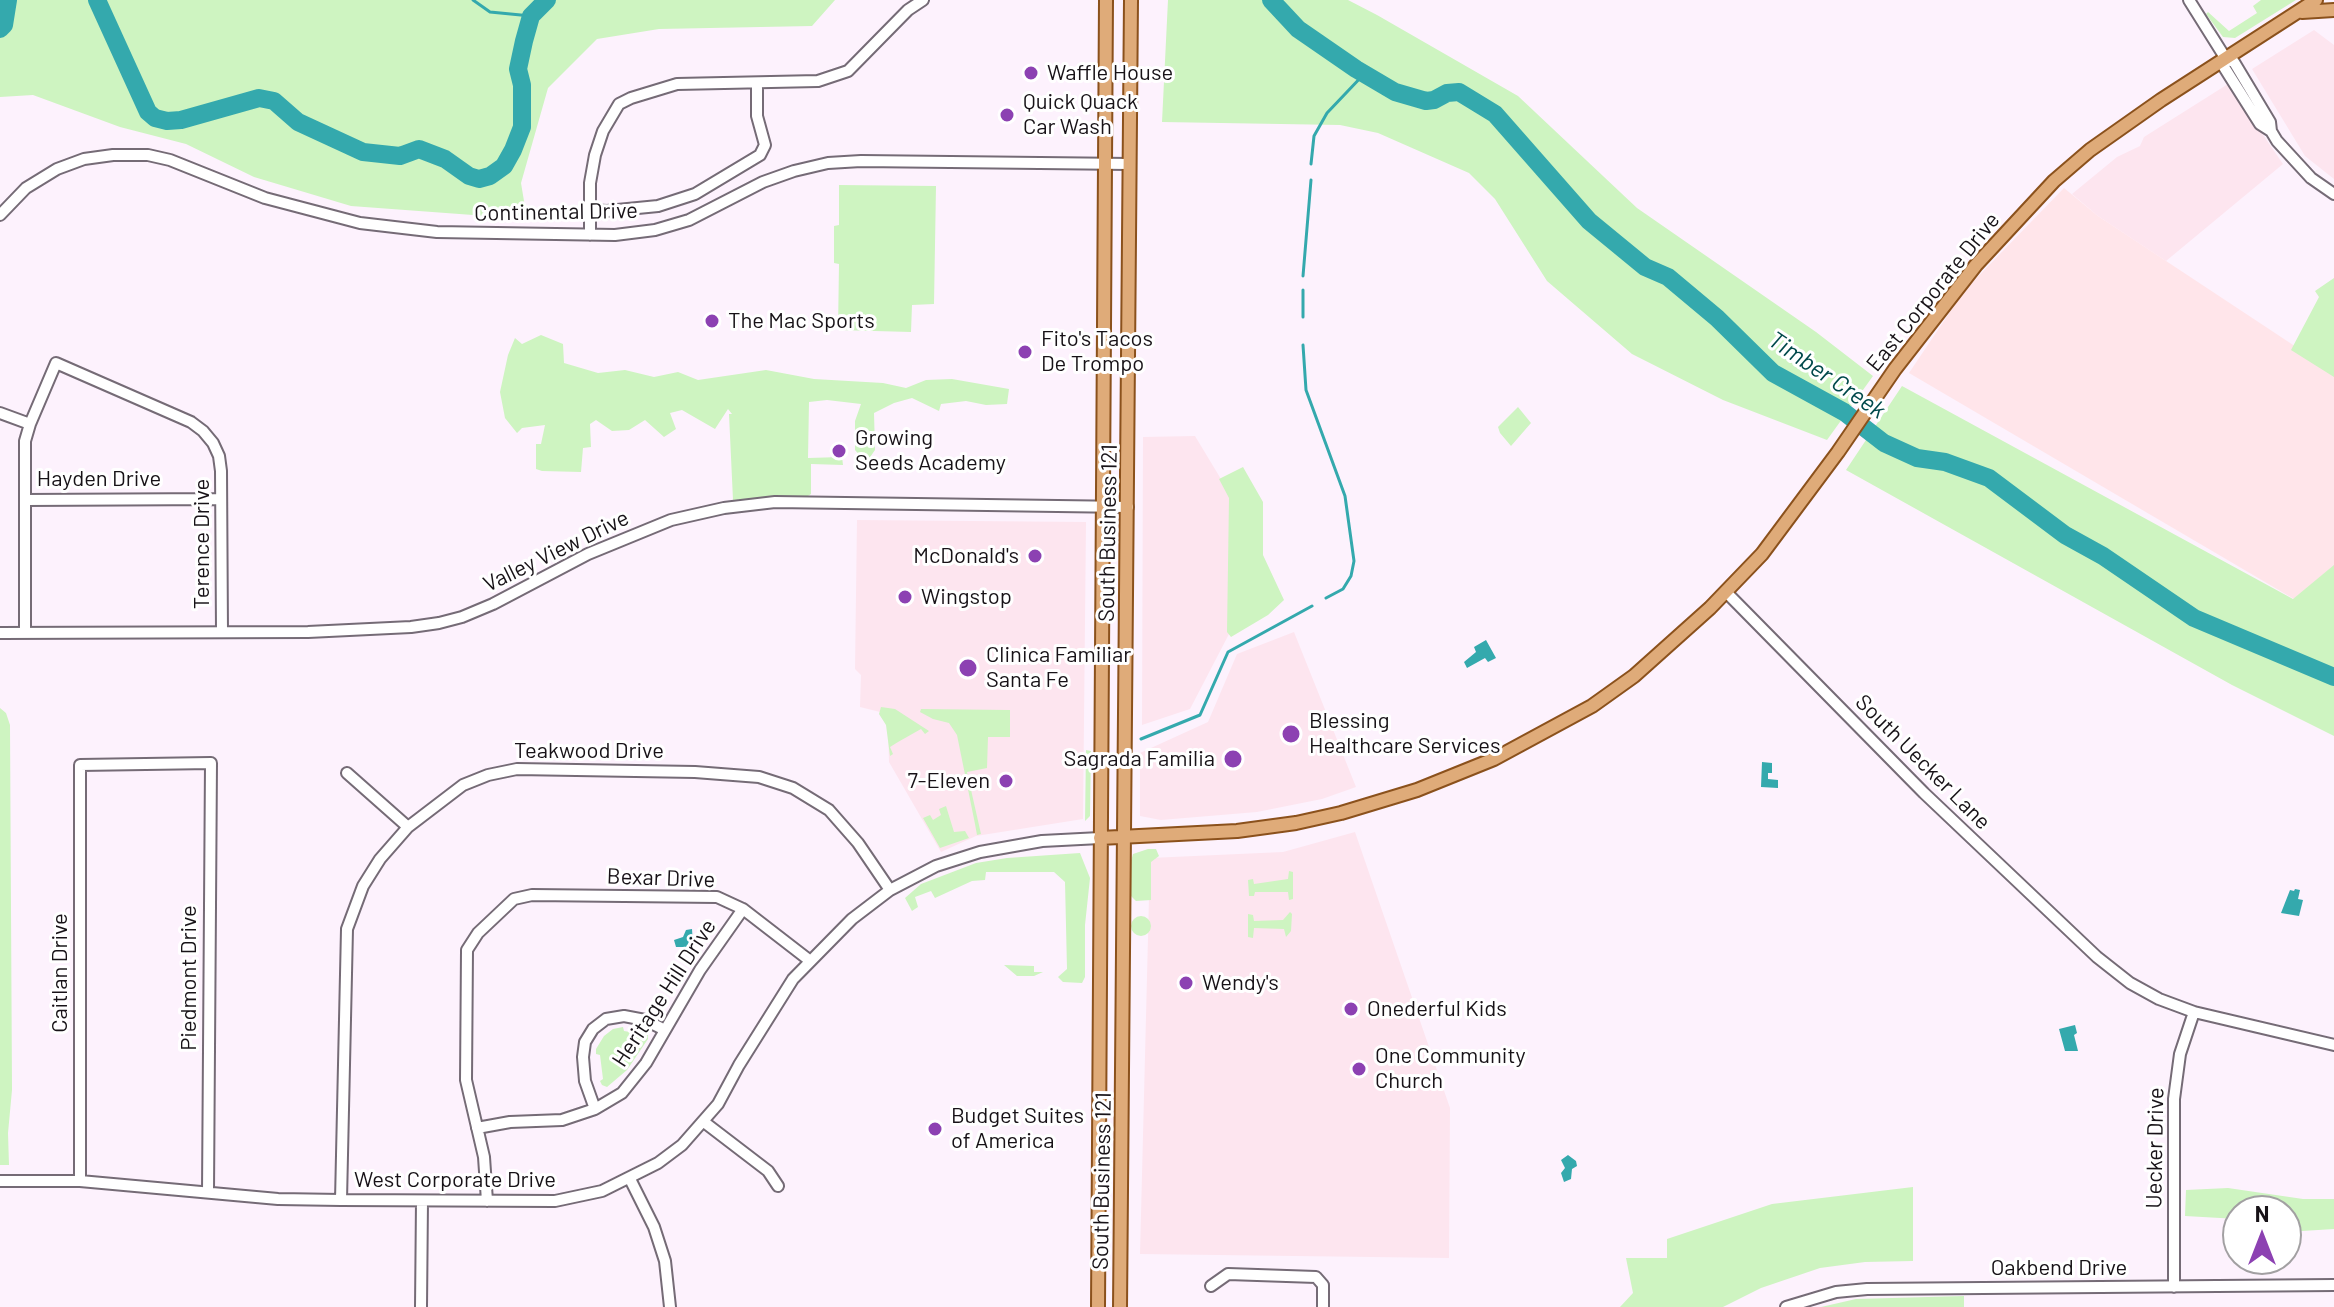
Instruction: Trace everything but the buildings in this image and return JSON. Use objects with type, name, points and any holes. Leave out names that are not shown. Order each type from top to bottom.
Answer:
[{"type":"main road","name":"South Business 121","points":[[1098,1307],[1106,0]]},
{"type":"main road","name":"South Business 121","points":[[1120,1307],[1131,0]]},
{"type":"main road","name":"East Corporate Drive","points":[[1100,838],[1221,833],[1296,823],[1365,806],[1456,776],[1514,750],[1592,706],[1634,676],[1726,592],[1762,554],[1895,369],[1996,240],[2054,181],[2090,150],[2165,97],[2316,0]]},
{"type":"main road","points":[[2298,12],[2334,10]]},
{"type":"main road","points":[[1099,1109],[1123,1110]]},
{"type":"street","points":[[590,235],[590,183],[595,155],[603,131],[619,104],[677,84],[701,81],[818,81],[848,71],[908,10],[923,0]]},
{"type":"street","points":[[2189,0],[2226,59],[2224,67],[2260,124],[2271,131],[2284,150],[2311,178],[2334,194]]},
{"type":"street","points":[[590,210],[658,206],[695,194],[760,155],[765,145],[757,116],[757,83]]},
{"type":"street","name":"Continental Drive","points":[[0,215],[26,188],[57,169],[94,157],[135,154],[181,163],[265,198],[360,223],[437,232],[590,235],[630,234],[678,224],[774,177],[828,163],[1129,164]]},
{"type":"street","name":"Terence Drive","points":[[30,424],[56,363],[191,422],[203,431],[219,456],[222,632]]},
{"type":"street","points":[[0,413],[30,424],[25,441],[25,633]]},
{"type":"street","name":"Hayden Drive","points":[[25,500],[221,499]]},
{"type":"street","name":"Valley View Drive","points":[[0,633],[364,630],[439,623],[493,604],[588,554],[671,520],[731,507],[775,502],[1128,507]]},
{"type":"street","name":"South Uecker Lane","points":[[1726,592],[1920,789],[2097,957],[2130,983],[2159,999],[2194,1012],[2334,1045]]},
{"type":"street","name":"Caitlan Drive","points":[[80,1181],[80,765],[211,763]]},
{"type":"street","name":"Piedmont Drive","points":[[208,1192],[211,763]]},
{"type":"street","name":"Teakwood Drive","points":[[341,1200],[347,929],[363,886],[380,859],[408,827],[463,785],[488,775],[517,769],[667,771],[759,777],[793,788],[829,810],[858,843],[890,890]]},
{"type":"street","points":[[347,773],[408,827]]},
{"type":"street","name":"West Corporate Drive","points":[[0,1181],[80,1181],[278,1199],[555,1201],[602,1191],[658,1163],[682,1145],[718,1104],[774,1007],[809,960],[852,919],[890,890],[936,866],[980,852],[1042,841],[1100,838]]},
{"type":"street","name":"Bexar Drive","points":[[477,1128],[466,1080],[467,950],[478,933],[514,899],[532,895],[717,897],[743,909],[809,960]]},
{"type":"street","name":"Heritage Hill Drive","points":[[477,1128],[510,1122],[562,1120],[595,1109],[622,1093],[646,1063],[700,970],[743,909]]},
{"type":"street","name":"Uecker Drive","points":[[2174,1287],[2174,1099],[2180,1054],[2194,1012]]},
{"type":"street","points":[[595,1109],[585,1081],[583,1057],[585,1042],[593,1029],[606,1019],[624,1016],[645,1020],[665,1030]]},
{"type":"street","points":[[704,1122],[768,1171],[778,1186]]},
{"type":"street","points":[[477,1128],[484,1157],[487,1201]]},
{"type":"street","points":[[630,1179],[654,1227],[662,1252],[670,1307]]},
{"type":"street","points":[[421,1307],[422,1201]]},
{"type":"street","points":[[1211,1286],[1228,1274],[1316,1277],[1323,1285],[1323,1307]]},
{"type":"street","name":"Oakbend Drive","points":[[1786,1307],[1836,1292],[1867,1289],[2334,1285]]},
{"type":"shaded area","points":[[2314,30],[2334,45],[2334,179],[2305,156],[2252,69]]},
{"type":"shaded area","points":[[2228,84],[2283,164],[2166,261],[2098,216],[2072,194],[2117,157],[2140,146],[2144,137]]},
{"type":"shaded area","points":[[2064,188],[2098,216],[2334,372],[2334,566],[2294,599],[1909,373],[1964,291]]},
{"type":"shaded area","points":[[1195,436],[1230,494],[1229,634],[1190,709],[1142,725],[1143,437]]},
{"type":"shaded area","points":[[857,520],[1086,522],[1083,819],[976,836],[941,852],[889,762],[888,726],[880,712],[860,707],[861,675],[855,669]]},
{"type":"shaded area","points":[[1294,632],[1356,787],[1322,799],[1257,812],[1161,820],[1140,816],[1140,753],[1208,722],[1237,654]]},
{"type":"shaded area","points":[[1355,832],[1450,1108],[1449,1258],[1140,1254],[1150,858],[1283,852]]},
{"type":"green space","points":[[0,0],[835,0],[812,26],[659,29],[597,39],[548,88],[521,183],[527,219],[351,206],[254,177],[186,144],[120,127],[33,95],[0,97]]},
{"type":"green space","points":[[1168,0],[1348,0],[1377,15],[1518,96],[1637,208],[1816,332],[1873,376],[1827,440],[1723,400],[1632,354],[1547,281],[1495,199],[1469,173],[1378,133],[1340,125],[1162,122]]},
{"type":"green space","points":[[2261,0],[2296,0],[2235,38],[2223,37],[2206,14],[2208,12],[2229,31],[2257,13],[2253,6]]},
{"type":"green space","points":[[839,185],[936,186],[934,304],[912,305],[911,332],[838,330],[839,264],[834,263],[834,226],[839,225]]},
{"type":"green space","points":[[2334,278],[2334,377],[2291,350],[2319,297],[2315,291]]},
{"type":"green space","points":[[541,335],[563,344],[564,363],[598,373],[625,370],[654,377],[678,372],[698,380],[766,370],[814,379],[883,383],[906,388],[926,380],[952,379],[1009,389],[1007,404],[986,405],[966,401],[941,404],[939,411],[912,398],[874,413],[875,450],[866,463],[855,450],[855,421],[861,404],[827,400],[809,402],[808,458],[842,457],[843,465],[811,464],[811,494],[808,496],[733,500],[729,414],[732,414],[728,409],[715,429],[682,410],[670,413],[676,429],[664,437],[645,420],[629,430],[612,431],[596,420],[590,424],[591,447],[583,448],[581,472],[536,469],[536,444],[541,444],[545,425],[522,428],[517,433],[505,418],[500,392],[515,338],[522,344]]},
{"type":"green space","points":[[1902,386],[2293,599],[2334,565],[2334,736],[2232,685],[1846,470]]},
{"type":"green space","points":[[1518,407],[1531,423],[1511,446],[1498,427]]},
{"type":"green space","points":[[1243,467],[1263,502],[1263,555],[1284,600],[1268,615],[1231,637],[1227,632],[1229,498],[1219,479]]},
{"type":"green space","points":[[881,707],[895,709],[929,731],[925,734],[921,729],[890,747],[893,754],[890,756],[886,725],[879,714]]},
{"type":"green space","points":[[0,708],[6,713],[10,725],[12,1090],[9,1165],[0,1165]]},
{"type":"green space","points":[[921,709],[1010,710],[1010,737],[988,737],[987,768],[967,772],[981,834],[977,835],[957,735],[949,723],[933,719],[920,712]]},
{"type":"green space","points":[[1086,750],[1091,751],[1090,816],[1085,821]]},
{"type":"green space","points":[[946,806],[954,832],[965,831],[969,838],[940,848],[923,818],[930,815],[933,820],[941,815],[939,809]]},
{"type":"green space","points":[[1156,849],[1159,856],[1151,862],[1151,900],[1136,901],[1131,896],[1131,861],[1133,854]]},
{"type":"green space","points":[[1080,853],[1090,878],[1085,925],[1085,977],[1082,983],[1063,982],[1058,977],[1067,969],[1065,882],[1054,872],[986,872],[985,880],[972,881],[935,898],[931,891],[915,897],[918,907],[912,911],[905,898],[921,884],[976,863]]},
{"type":"green space","points":[[1289,871],[1293,872],[1293,899],[1289,900],[1288,892],[1255,892],[1254,896],[1249,896],[1248,880],[1253,879],[1254,884],[1288,879]]},
{"type":"green space","points":[[1290,912],[1291,931],[1286,937],[1284,929],[1254,928],[1253,938],[1248,937],[1248,914],[1253,915],[1254,921],[1283,920]]},
{"type":"green space","points":[[1141,916],[1148,919],[1151,926],[1148,933],[1141,936],[1134,933],[1131,926],[1134,919]]},
{"type":"green space","points":[[1004,965],[1034,966],[1034,972],[1043,972],[1034,976],[1017,976]]},
{"type":"green space","points":[[623,1027],[624,1031],[648,1033],[648,1039],[627,1070],[607,1087],[600,1081],[603,1079],[600,1055],[596,1054],[596,1049],[604,1036],[613,1029]]},
{"type":"green space","points":[[1913,1187],[1913,1261],[1865,1262],[1820,1268],[1761,1288],[1723,1307],[1620,1307],[1633,1293],[1626,1258],[1667,1258],[1667,1239],[1772,1204]]},
{"type":"green space","points":[[2228,1188],[2276,1195],[2222,1195],[2222,1218],[2185,1216],[2186,1190]]},
{"type":"green space","points":[[2302,1199],[2334,1199],[2334,1229],[2302,1231]]},
{"type":"green space","points":[[1964,1296],[1964,1307],[1821,1307],[1856,1299]]},
{"type":"water","points":[[1486,640],[1496,658],[1488,662],[1485,658],[1467,668],[1464,662],[1476,652],[1474,647]]},
{"type":"water","points":[[1762,762],[1772,763],[1772,773],[1768,773],[1768,779],[1778,780],[1778,788],[1761,787]]},
{"type":"water","points":[[2290,890],[2300,890],[2298,899],[2303,900],[2299,916],[2281,913]]},
{"type":"water","points":[[692,929],[693,945],[676,947],[674,940]]},
{"type":"water","points":[[2075,1025],[2078,1051],[2065,1051],[2059,1029]]},
{"type":"water","points":[[1568,1155],[1577,1166],[1572,1169],[1571,1179],[1564,1182],[1561,1173],[1565,1168],[1561,1160]]},
{"type":"waterway","name":"Timber Creek","points":[[0,29],[4,25],[8,0]]},
{"type":"waterway","name":"Timber Creek","points":[[97,0],[148,112],[155,118],[181,120],[259,98],[274,101],[298,122],[363,152],[400,156],[419,149],[445,159],[469,176],[479,179],[490,176],[504,166],[522,127],[522,85],[518,69],[531,16],[547,0]]},
{"type":"waterway","points":[[473,0],[490,12],[531,16]]},
{"type":"waterway","name":"Timber Creek","points":[[1271,0],[1298,29],[1395,92],[1426,101],[1459,92],[1495,114],[1589,221],[1645,267],[1668,277],[1717,318],[1773,373],[1844,412],[1884,443],[1917,458],[1945,462],[1989,478],[2065,535],[2103,556],[2194,618],[2334,677]]},
{"type":"waterway","points":[[1311,164],[1314,136],[1327,113],[1365,73]]},
{"type":"waterway","points":[[1303,276],[1311,180]]},
{"type":"waterway","points":[[1303,290],[1303,317]]},
{"type":"waterway","points":[[1303,345],[1306,390],[1345,496],[1354,561],[1351,576],[1343,589],[1326,598]]},
{"type":"waterway","points":[[1141,739],[1200,715],[1228,652],[1312,606]]},
{"type":"place","name":"Waffle House","points":[[1031,73]]},
{"type":"place","name":"Quick Quack Car Wash","points":[[1007,115]]},
{"type":"place","name":"The Mac Sports","points":[[712,321]]},
{"type":"place","name":"Fito's Tacos De Trompo","points":[[1025,352]]},
{"type":"place","name":"Growing Seeds Academy","points":[[839,451]]},
{"type":"place","name":"McDonald's","points":[[1035,556]]},
{"type":"place","name":"Wingstop","points":[[905,597]]},
{"type":"place","name":"Clinica Familiar Santa Fe","points":[[968,668]]},
{"type":"place","name":"Blessing Healthcare Services","points":[[1291,734]]},
{"type":"place","name":"Sagrada Familia","points":[[1233,759]]},
{"type":"place","name":"7-Eleven","points":[[1006,781]]},
{"type":"place","name":"Wendy's","points":[[1186,983]]},
{"type":"place","name":"Onederful Kids","points":[[1351,1009]]},
{"type":"place","name":"One Community Church","points":[[1359,1069]]},
{"type":"place","name":"Budget Suites of America","points":[[935,1129]]}]
